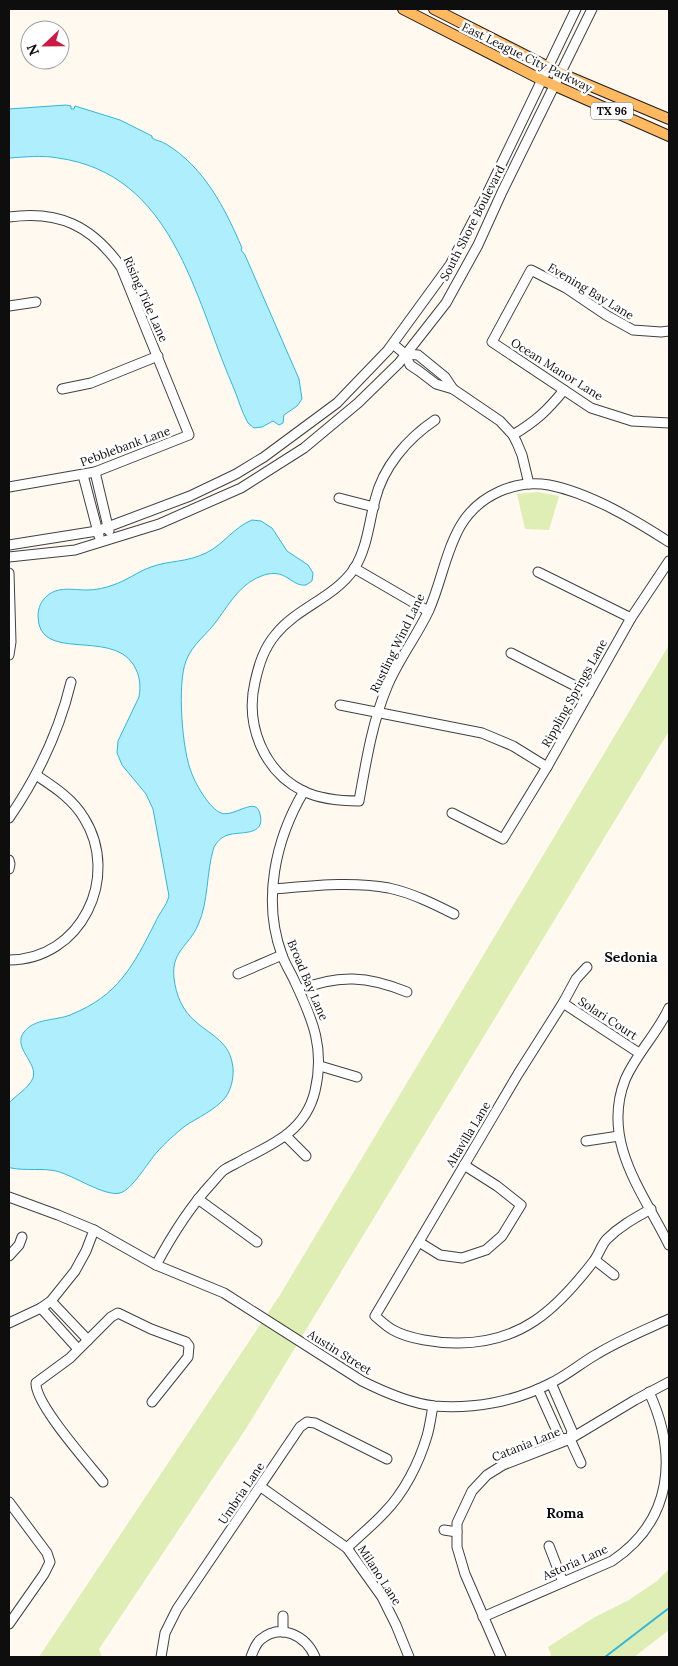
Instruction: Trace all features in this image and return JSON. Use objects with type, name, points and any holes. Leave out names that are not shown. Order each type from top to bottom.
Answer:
[{"type":"main road","name":"East League City Parkway","points":[[403,9],[554,86],[669,136]]},
{"type":"main road","name":"East League City Parkway","points":[[434,9],[548,67],[669,118]]},
{"type":"street","name":"South Shore Boulevard","points":[[9,545],[97,531],[190,496],[236,474],[337,403],[393,344],[450,265],[491,186],[576,9]]},
{"type":"street","name":"South Shore Boulevard","points":[[9,557],[75,550],[159,524],[242,488],[304,448],[358,403],[399,363],[446,303],[478,244],[592,9]]},
{"type":"street","points":[[491,186],[502,192]]},
{"type":"street","name":"Rising Tide Lane","points":[[9,216],[48,216],[66,220],[84,228],[110,252],[121,267],[189,435]]},
{"type":"street","name":"Evening Bay Lane","points":[[492,342],[532,270],[566,288],[606,315],[633,330],[669,331]]},
{"type":"street","points":[[9,306],[36,302]]},
{"type":"street","name":"Ocean Manor Lane","points":[[492,342],[590,408],[632,421],[669,423]]},
{"type":"street","points":[[393,344],[405,354],[410,365],[436,384],[453,389],[500,421],[513,435],[522,455],[529,484]]},
{"type":"street","points":[[62,389],[91,383],[158,356]]},
{"type":"street","points":[[513,435],[544,414],[564,390]]},
{"type":"street","points":[[304,791],[281,776],[270,763],[256,736],[251,709],[254,686],[263,654],[276,633],[296,616],[337,589],[354,568],[364,546],[380,486],[392,462],[422,428],[434,420]]},
{"type":"street","name":"Pebblebank Lane","points":[[9,487],[95,472],[189,435]]},
{"type":"street","points":[[95,472],[111,539]]},
{"type":"street","points":[[83,475],[100,542]]},
{"type":"street","name":"Rustling Wind Lane","points":[[304,791],[338,800],[358,801],[373,726],[396,668],[428,611],[459,527],[482,502],[494,494],[507,489],[529,484],[549,485],[589,499],[639,522],[669,542]]},
{"type":"street","points":[[339,498],[374,507]]},
{"type":"street","name":"Rippling Springs Lane","points":[[452,813],[502,839],[547,767],[630,618],[669,561]]},
{"type":"street","points":[[354,568],[428,611]]},
{"type":"street","points":[[538,572],[630,618]]},
{"type":"street","points":[[9,573],[11,642],[9,655]]},
{"type":"street","points":[[511,653],[589,693]]},
{"type":"street","points":[[9,818],[36,775],[56,731],[71,682]]},
{"type":"street","points":[[340,705],[482,733],[513,746],[547,767]]},
{"type":"street","points":[[9,960],[37,955],[61,943],[76,928],[89,910],[98,883],[99,867],[95,841],[84,818],[61,793],[36,775]]},
{"type":"street","name":"Broad Bay Lane","points":[[156,1265],[166,1246],[198,1199],[224,1170],[286,1136],[308,1113],[315,1092],[320,1066],[316,1032],[282,955],[273,911],[273,889],[279,847],[287,825],[304,791]]},
{"type":"street","points":[[9,860],[9,869]]},
{"type":"street","points":[[273,889],[332,885],[390,888],[454,914]]},
{"type":"street","points":[[238,974],[282,955]]},
{"type":"street","name":"Altavilla Lane","points":[[587,967],[576,979],[518,1074],[375,1316],[393,1330],[428,1340],[447,1343],[488,1341],[509,1335],[528,1326],[547,1313],[564,1297],[595,1260]]},
{"type":"street","points":[[299,990],[317,982],[352,978],[372,980],[407,992]]},
{"type":"street","name":"Solari Court","points":[[563,1003],[639,1053]]},
{"type":"street","points":[[669,1008],[662,1023],[639,1053],[625,1080],[619,1103],[619,1136],[624,1157],[631,1176],[651,1209],[669,1245]]},
{"type":"street","points":[[320,1066],[356,1077]]},
{"type":"street","points":[[286,1136],[306,1156]]},
{"type":"street","points":[[586,1141],[619,1136]]},
{"type":"street","points":[[419,1242],[440,1255],[462,1258],[486,1250],[502,1236],[520,1205],[497,1186],[464,1166]]},
{"type":"street","name":"Austin Street","points":[[9,1197],[94,1230],[156,1265],[224,1293],[362,1381],[385,1392],[433,1406],[466,1406],[493,1403],[538,1389],[598,1354],[669,1318]]},
{"type":"street","points":[[198,1199],[257,1242]]},
{"type":"street","points":[[614,1274],[595,1260],[606,1241],[636,1217],[651,1209]]},
{"type":"street","points":[[9,1323],[41,1308],[51,1301],[75,1271],[86,1251],[94,1230]]},
{"type":"street","points":[[9,1256],[19,1245],[22,1237]]},
{"type":"street","points":[[51,1301],[88,1340]]},
{"type":"street","points":[[41,1308],[78,1349]]},
{"type":"street","points":[[103,1482],[70,1441],[39,1397],[36,1383],[58,1367],[111,1317],[118,1313],[151,1329],[186,1342],[190,1346],[188,1357],[152,1402]]},
{"type":"street","name":"Catania Lane","points":[[501,1657],[460,1562],[458,1523],[472,1491],[487,1475],[512,1460],[570,1440],[669,1382]]},
{"type":"street","points":[[551,1383],[572,1431],[570,1440],[581,1463]]},
{"type":"street","points":[[538,1389],[560,1438],[570,1440]]},
{"type":"street","name":"Astoria Lane","points":[[483,1617],[612,1561],[641,1535],[659,1506],[665,1488],[669,1459],[667,1441],[657,1407],[649,1392]]},
{"type":"street","points":[[347,1548],[384,1513],[404,1487],[416,1465],[428,1435],[433,1406]]},
{"type":"street","name":"Umbria Lane","points":[[161,1657],[165,1633],[177,1609],[300,1427],[307,1422],[321,1425],[386,1458]]},
{"type":"street","name":"Milano Lane","points":[[261,1487],[347,1548],[382,1597],[409,1657]]},
{"type":"street","points":[[9,1502],[47,1553],[50,1562],[44,1574],[9,1624]]},
{"type":"street","points":[[444,1530],[457,1532]]},
{"type":"street","points":[[549,1546],[564,1582]]},
{"type":"street","points":[[283,1616],[283,1632]]},
{"type":"street","points":[[251,1657],[256,1645],[261,1640],[275,1633],[283,1632],[290,1632],[306,1642],[315,1657]]},
{"type":"green space","points":[[538,492],[559,496],[549,530],[525,529],[517,494]]},
{"type":"green space","points":[[669,645],[669,731],[247,1427],[99,1649],[102,1657],[39,1657],[280,1295]]},
{"type":"green space","points":[[669,1569],[669,1630],[634,1657],[550,1657],[551,1654],[548,1647],[595,1617],[629,1600],[657,1581]]},
{"type":"water","points":[[71,106],[71,109],[74,109],[75,106],[120,120],[166,144],[192,164],[212,190],[221,204],[242,248],[241,250],[245,255],[299,379],[302,399],[297,406],[284,415],[283,423],[279,425],[273,421],[262,427],[254,428],[248,423],[191,278],[174,244],[154,213],[128,188],[97,169],[52,157],[9,158],[9,109]]},
{"type":"water","points":[[252,520],[261,521],[272,528],[287,551],[308,565],[313,573],[312,581],[306,585],[301,585],[278,574],[272,574],[256,578],[243,587],[192,649],[183,671],[181,701],[183,734],[189,764],[200,790],[208,802],[217,811],[226,814],[254,807],[258,809],[261,821],[255,830],[226,836],[214,847],[202,916],[194,932],[178,955],[174,969],[176,990],[183,1007],[190,1017],[222,1043],[230,1055],[233,1071],[229,1090],[225,1098],[216,1106],[185,1126],[167,1141],[130,1187],[120,1193],[106,1192],[56,1171],[11,1168],[9,1167],[9,1103],[31,1082],[34,1072],[21,1044],[24,1032],[39,1022],[64,1017],[87,1007],[112,989],[139,953],[169,896],[153,809],[146,794],[122,765],[117,753],[118,741],[139,697],[139,676],[133,664],[122,654],[108,648],[62,643],[50,638],[41,630],[38,616],[39,607],[45,598],[56,591],[104,588],[151,567],[206,553]]},
{"type":"waterway","points":[[605,1657],[669,1608]]},
{"type":"district","name":"Sedonia","points":[[631,957]]},
{"type":"district","name":"Roma","points":[[565,1513]]}]
